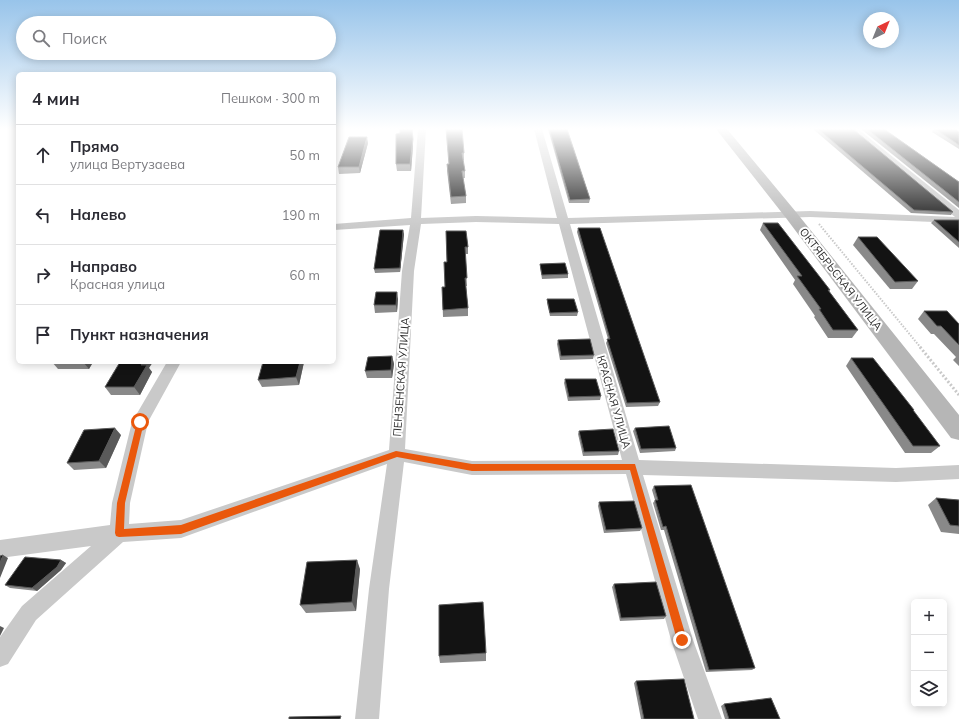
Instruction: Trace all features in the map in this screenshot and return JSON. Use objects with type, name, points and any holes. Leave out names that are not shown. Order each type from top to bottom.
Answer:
[{"type":"main road","name":"ОКТЯБРЬСКАЯ УЛИЦА","points":[[748,163],[791,215],[959,431]]},
{"type":"street","name":"ПЕНЗЕНСКАЯ УЛИЦА","points":[[367,719],[379,589],[396,454],[408,271],[416,221],[420,163]]},
{"type":"street","name":"КРАСНАЯ УЛИЦА","points":[[548,163],[682,640],[710,719]]},
{"type":"street","points":[[895,163],[959,215]]},
{"type":"street","points":[[336,227],[416,221],[476,219],[564,220],[810,214],[959,220]]},
{"type":"street","points":[[0,656],[29,613],[119,533],[121,503],[140,422],[173,364]]},
{"type":"street","points":[[0,549],[119,533],[181,530],[396,454],[472,468],[633,467],[896,475],[959,472]]},
{"type":"path","points":[[810,214],[959,395]]},
{"type":"building","points":[[340,163],[360,163],[359,167],[338,167]]},
{"type":"building","points":[[396,163],[410,163],[410,164],[396,164]]},
{"type":"building","points":[[449,163],[464,163],[465,171],[462,171],[466,196],[451,197],[447,164],[449,164]]},
{"type":"building","points":[[559,163],[578,163],[590,199],[570,200]]},
{"type":"building","points":[[858,163],[893,163],[953,212],[914,210]]},
{"type":"building","points":[[909,163],[931,163],[959,182],[959,202]]},
{"type":"building","points":[[934,220],[959,220],[959,242]]},
{"type":"building","points":[[763,223],[778,223],[830,290],[828,290],[858,330],[833,330],[819,309],[821,309],[797,276],[802,276]]},
{"type":"building","points":[[578,228],[600,228],[660,402],[627,403],[607,339],[610,339]]},
{"type":"building","points":[[380,230],[403,230],[400,268],[374,269]]},
{"type":"building","points":[[446,231],[466,231],[468,247],[465,247],[467,278],[465,278],[468,308],[443,310],[442,287],[445,287],[444,262],[447,262]]},
{"type":"building","points":[[858,237],[877,237],[918,281],[895,282]]},
{"type":"building","points":[[565,263],[568,274],[542,275],[540,264]]},
{"type":"building","points":[[376,292],[397,292],[396,305],[374,305]]},
{"type":"building","points":[[547,299],[574,299],[578,312],[550,313]]},
{"type":"building","points":[[924,311],[947,311],[959,324],[959,345],[941,326],[937,326]]},
{"type":"building","points":[[590,339],[594,355],[561,356],[558,340]]},
{"type":"building","points":[[392,356],[391,370],[365,371],[368,357]]},
{"type":"building","points":[[851,358],[873,358],[940,446],[913,446]]},
{"type":"building","points":[[119,364],[147,365],[134,387],[105,387]]},
{"type":"building","points":[[262,364],[299,364],[296,377],[258,380]]},
{"type":"building","points":[[565,379],[596,379],[601,396],[569,397]]},
{"type":"building","points":[[669,426],[676,448],[641,449],[635,428]]},
{"type":"building","points":[[115,428],[99,461],[67,463],[84,430]]},
{"type":"building","points":[[613,429],[619,451],[584,452],[579,431]]},
{"type":"building","points":[[691,485],[755,668],[709,670],[666,526],[663,527],[655,500],[658,500],[654,486]]},
{"type":"building","points":[[936,498],[959,500],[959,526],[950,525]]},
{"type":"building","points":[[634,501],[642,528],[606,530],[599,502]]},
{"type":"building","points":[[3,555],[0,563],[0,556]]},
{"type":"building","points":[[25,557],[61,560],[57,567],[32,588],[5,585]]},
{"type":"building","points":[[357,560],[352,602],[300,605],[307,562]]},
{"type":"building","points":[[656,582],[666,616],[621,618],[614,584]]},
{"type":"building","points":[[483,602],[486,653],[439,656],[439,605]]},
{"type":"building","points":[[684,679],[694,719],[644,719],[636,681]]},
{"type":"building","points":[[771,698],[780,719],[729,719],[724,704]]},
{"type":"building","points":[[341,716],[340,719],[289,719],[289,717]]},
{"type":"route","points":[[140,422],[121,503],[119,533],[181,530],[396,454],[472,468],[633,467],[682,640]]}]
